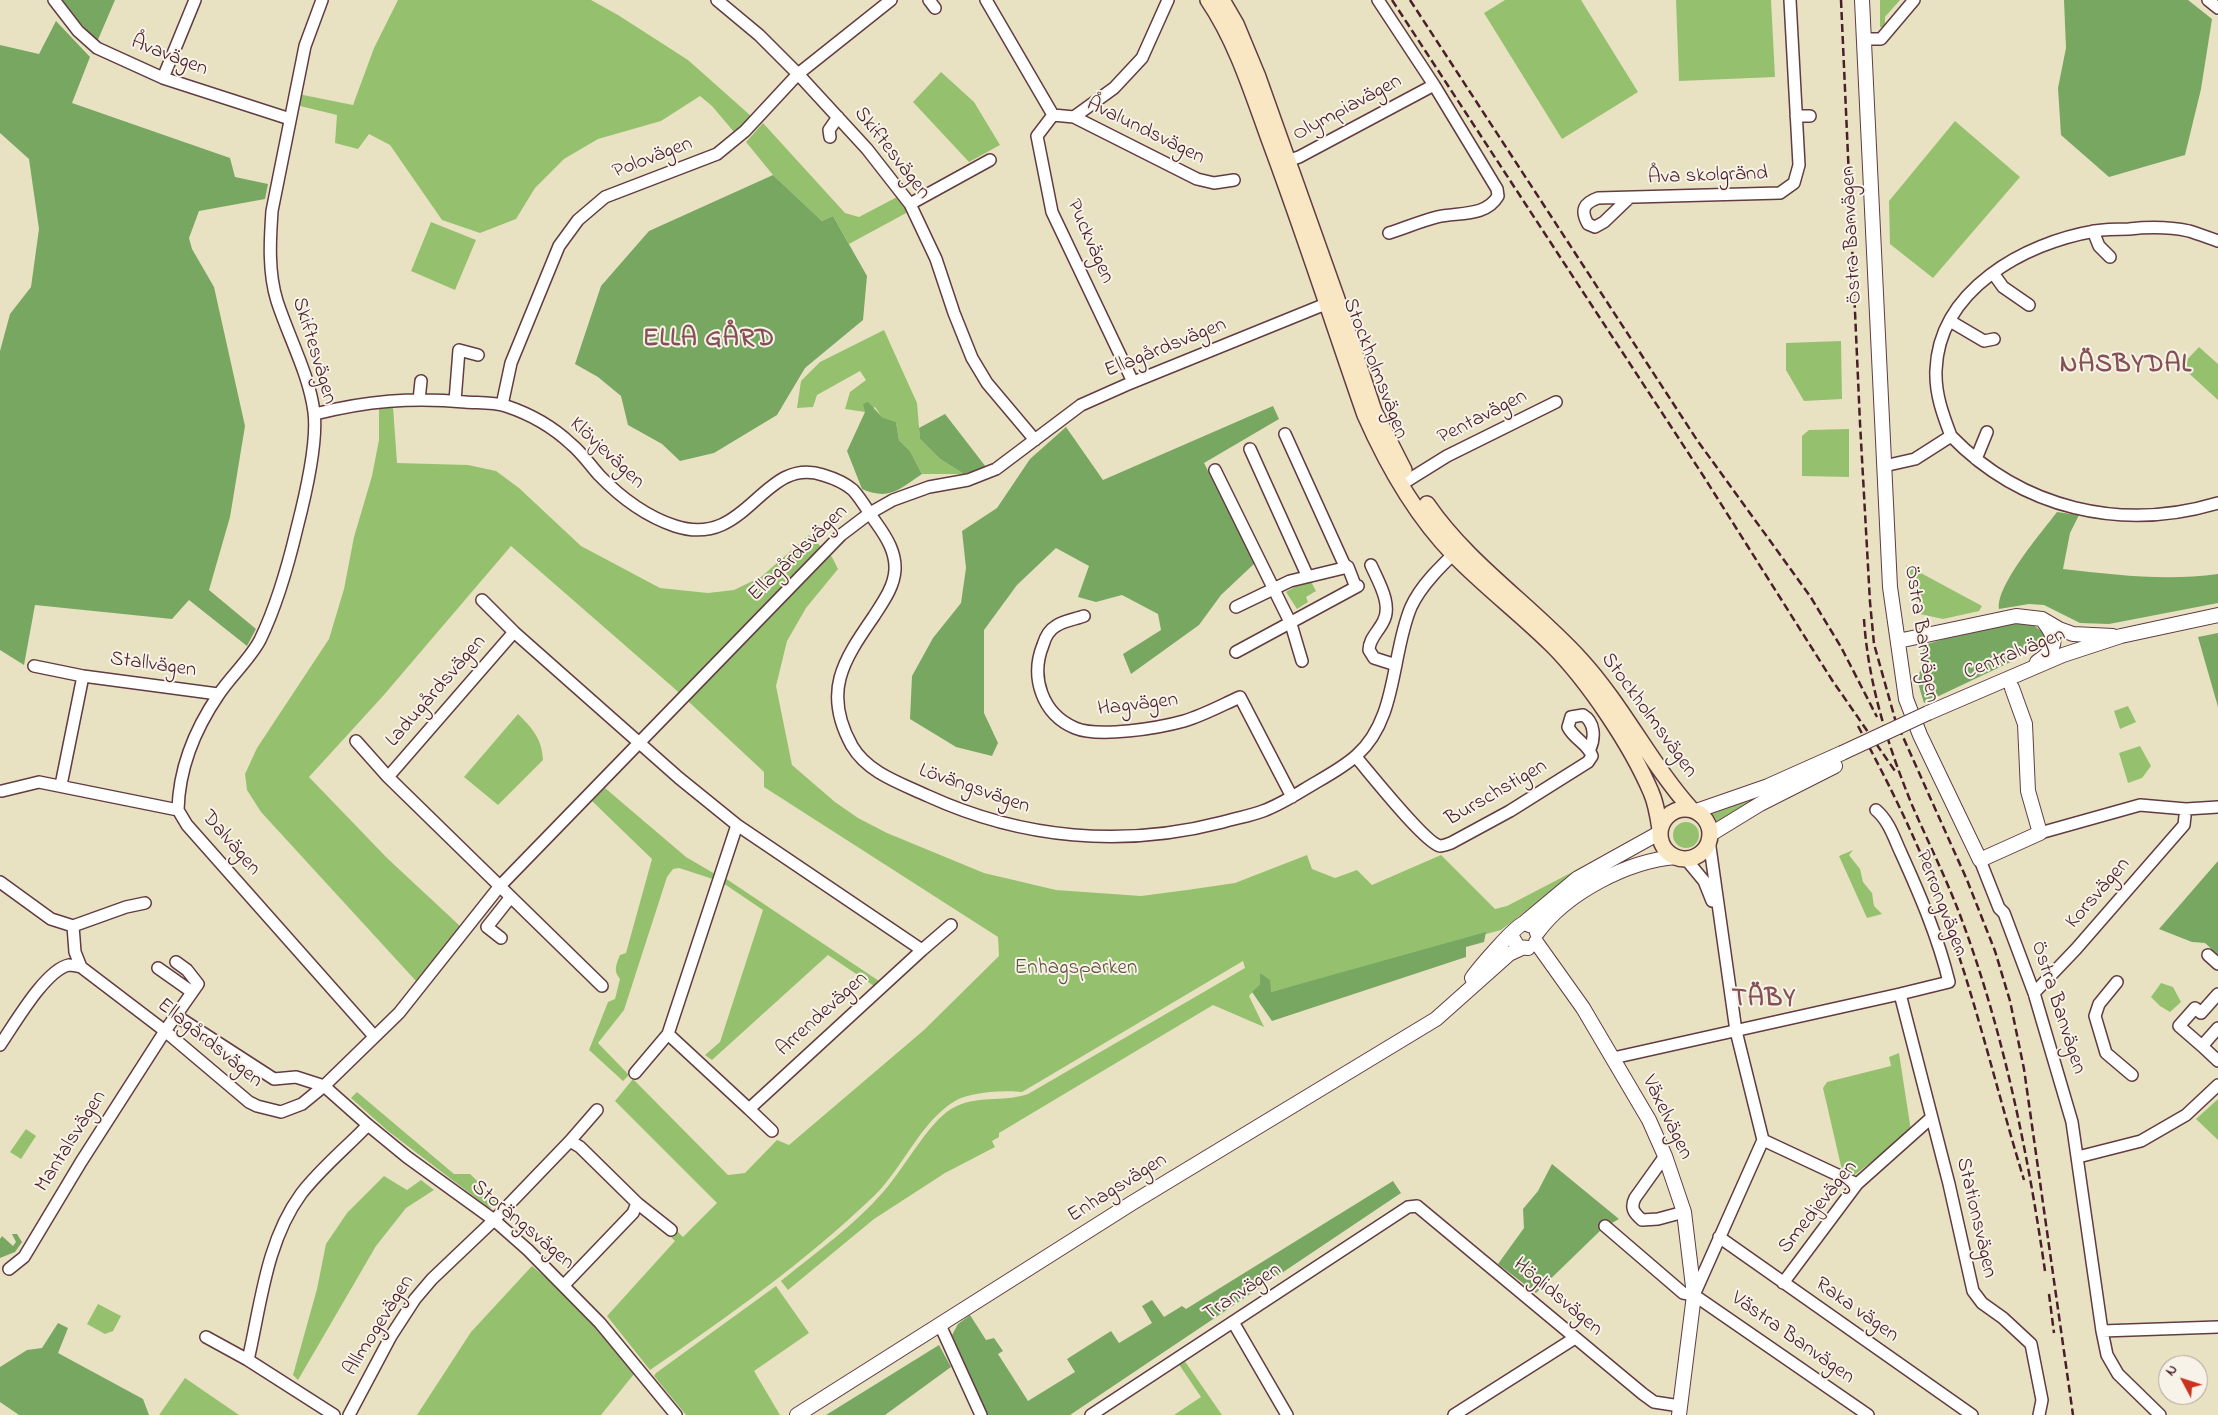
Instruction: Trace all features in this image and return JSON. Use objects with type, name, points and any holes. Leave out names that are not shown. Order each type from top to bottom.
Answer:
[{"type":"main road","name":"Stockholmsvägen","points":[[1208,0],[1235,51],[1284,162]]},
{"type":"main road","name":"Stockholmsvägen","points":[[1222,0],[1240,33],[1331,301],[1374,411],[1406,481],[1431,510],[1458,550],[1552,645],[1581,680],[1624,743],[1651,792],[1660,831]]},
{"type":"main road","name":"Stockholmsvägen","points":[[1458,550],[1559,638],[1607,689],[1669,785],[1693,810]]},
{"type":"main road","points":[[1682,809],[1693,810],[1707,822],[1710,837],[1699,853],[1693,857],[1680,858],[1664,848],[1660,831],[1666,818],[1672,812],[1682,809]]},
{"type":"street","name":"Åvavägen","points":[[54,0],[88,42],[98,48],[163,78],[290,119]]},
{"type":"street","points":[[163,78],[195,0]]},
{"type":"street","name":"Skiftesvägen","points":[[178,810],[179,793],[186,756],[218,694],[259,642],[275,605],[297,528],[315,437],[315,414],[310,389],[276,299],[271,267],[272,211],[305,46],[322,0]]},
{"type":"street","name":"Skiftesvägen","points":[[716,0],[759,35],[798,74],[867,149],[910,204],[936,259],[954,313],[972,358],[987,383],[1035,440]]},
{"type":"street","name":"Polovägen","points":[[502,405],[511,363],[556,255],[578,220],[605,197],[717,154],[745,131],[798,74],[891,0]]},
{"type":"street","name":"Åvalundsvägen","points":[[986,0],[1053,115],[1074,117],[1197,179],[1214,183],[1234,180]]},
{"type":"street","points":[[1074,117],[1114,88],[1142,58],[1168,0]]},
{"type":"street","name":"Olympiavägen","points":[[1378,0],[1434,85],[1497,189],[1498,196],[1494,203],[1478,211],[1437,217],[1388,233]]},
{"type":"street","points":[[1790,0],[1796,116],[1810,116]]},
{"type":"street","name":"Östra Banvägen","points":[[1862,0],[1890,587],[1906,699],[1920,735],[1980,860],[1999,908],[2004,913],[2034,993],[2071,1117],[2107,1355],[2118,1374],[2160,1415]]},
{"type":"street","points":[[1864,39],[1881,39],[1914,0]]},
{"type":"street","points":[[2208,0],[2218,8]]},
{"type":"street","name":"Olympiavägen","points":[[1284,162],[1434,85]]},
{"type":"street","name":"Puckvägen","points":[[1053,115],[1037,136],[1052,212],[1133,382]]},
{"type":"street","name":"Åva skolgränd","points":[[1628,199],[1780,193],[1794,184],[1799,164],[1796,116]]},
{"type":"street","points":[[830,137],[829,130],[838,117]]},
{"type":"street","points":[[910,204],[990,160]]},
{"type":"street","points":[[2218,241],[2188,231],[2158,228],[2093,231],[2045,244],[2000,267],[1960,302],[1940,342],[1936,370],[1938,398],[1951,436],[1976,460],[1992,472],[2029,493],[2068,507],[2115,514],[2155,515],[2193,510],[2218,503]]},
{"type":"street","points":[[2093,231],[2099,246],[2110,257]]},
{"type":"street","points":[[1993,273],[2003,287],[2029,305]]},
{"type":"street","name":"Ellagårdsvägen","points":[[80,967],[165,1031],[257,1106],[281,1112],[292,1109],[324,1086],[400,1013],[499,887],[639,741],[842,535],[870,513],[893,500],[929,487],[986,474],[1012,458],[1081,405],[1331,301]]},
{"type":"street","points":[[1950,321],[1984,341],[1994,339]]},
{"type":"street","points":[[455,401],[458,350],[478,355]]},
{"type":"street","points":[[419,400],[421,381]]},
{"type":"street","name":"Klövjevägen","points":[[315,414],[383,400],[455,401],[502,405],[529,415],[571,444],[619,496],[639,510],[669,524],[691,531],[726,524],[741,514],[775,483],[790,474],[805,471],[834,478],[851,488],[870,513]]},
{"type":"street","name":"Pentavägen","points":[[1406,481],[1448,456],[1556,402]]},
{"type":"street","points":[[1976,460],[1987,432]]},
{"type":"street","points":[[1285,434],[1344,564],[1348,567],[1355,585],[1358,586]]},
{"type":"street","points":[[1884,466],[1915,458],[1951,436]]},
{"type":"street","points":[[1250,449],[1307,576]]},
{"type":"street","points":[[1215,470],[1291,624],[1302,661]]},
{"type":"street","name":"Lövängsvägen","points":[[870,513],[886,537],[894,556],[895,574],[890,590],[844,662],[839,678],[837,699],[839,717],[856,752],[867,765],[883,775],[948,805],[1007,824],[1064,836],[1110,839],[1182,831],[1262,812],[1292,797],[1356,756],[1368,744],[1388,700],[1410,610],[1418,594],[1458,550]]},
{"type":"street","points":[[1371,565],[1385,599],[1386,614],[1372,639],[1369,650],[1374,658],[1396,665]]},
{"type":"street","points":[[1236,607],[1273,589],[1307,576],[1348,567]]},
{"type":"street","points":[[1236,652],[1291,624],[1358,586],[1378,579]]},
{"type":"street","name":"Ladugårdsvägen","points":[[482,600],[514,632],[639,741]]},
{"type":"street","name":"Hagvägen","points":[[1084,616],[1056,626],[1046,637],[1040,652],[1037,681],[1050,709],[1062,720],[1075,728],[1088,731],[1125,731],[1184,721],[1240,697],[1292,797]]},
{"type":"street","points":[[1898,641],[2016,616],[2042,619],[2059,629],[2073,634],[2121,636]]},
{"type":"street","name":"Centralvägen","points":[[2011,683],[2063,655],[2121,636],[2218,616]]},
{"type":"street","points":[[2040,833],[2028,791],[2025,724],[2011,683],[2048,655],[2054,646],[2054,634],[2042,619]]},
{"type":"street","name":"Centralvägen","points":[[1693,810],[1768,786],[1843,757],[1929,717],[2011,683],[2122,642],[2218,622]]},
{"type":"street","name":"Ladugårdsvägen","points":[[388,777],[514,632]]},
{"type":"street","name":"Stallvägen","points":[[34,666],[83,676],[218,694]]},
{"type":"street","name":"Stallvägen","points":[[61,785],[83,676]]},
{"type":"street","name":"Ladugårdsvägen","points":[[356,741],[388,777],[499,887]]},
{"type":"street","points":[[639,741],[737,825],[922,950]]},
{"type":"street","name":"Burschstigen","points":[[1356,756],[1415,825],[1434,843],[1441,846],[1451,843],[1510,811],[1588,762],[1592,756],[1590,749]]},
{"type":"street","name":"Centralvägen","points":[[1710,837],[1760,804],[1843,757]]},
{"type":"street","name":"Dalvägen","points":[[2,791],[39,782],[178,810],[187,825],[374,1036]]},
{"type":"street","points":[[1980,860],[2040,833],[2140,805],[2186,809],[2218,807]]},
{"type":"street","name":"Perrongvägen","points":[[1876,810],[1886,822],[1916,886],[1942,953],[1949,982],[1900,994]]},
{"type":"street","name":"Korsvägen","points":[[2034,993],[2076,949],[2184,825],[2185,816]]},
{"type":"street","points":[[635,1073],[668,1034],[737,825]]},
{"type":"street","points":[[1524,924],[1532,926],[1530,943],[1515,944],[1511,935],[1516,926],[1524,924],[1578,878],[1660,831]]},
{"type":"street","points":[[1694,1295],[1764,1140],[1736,1031],[1717,911],[1710,837]]},
{"type":"street","points":[[1680,858],[1704,881],[1717,911]]},
{"type":"street","name":"Enhagsvägen","points":[[797,1415],[1132,1203],[1436,1019],[1509,954],[1530,943],[1549,918],[1585,890],[1609,876],[1632,866],[1680,858]]},
{"type":"street","points":[[0,882],[51,919],[73,926],[126,907],[145,903]]},
{"type":"street","points":[[499,887],[602,986]]},
{"type":"street","points":[[501,938],[487,927],[510,898]]},
{"type":"street","name":"Arrendevägen","points":[[748,1109],[951,925]]},
{"type":"street","points":[[0,1045],[50,976],[70,965],[80,967],[75,952],[73,926]]},
{"type":"street","name":"Enhagsvägen","points":[[1459,997],[1475,974],[1511,935]]},
{"type":"street","name":"Växelvägen","points":[[1530,943],[1559,974],[1583,1008],[1649,1120],[1665,1156],[1684,1212],[1694,1295],[1679,1411]]},
{"type":"street","points":[[2208,955],[2218,964]]},
{"type":"street","points":[[158,968],[192,992],[198,984],[187,970],[176,962]]},
{"type":"street","points":[[2117,982],[2099,1004],[2095,1016],[2106,1053],[2132,1074]]},
{"type":"street","name":"Mantalsvägen","points":[[9,1269],[24,1257],[80,1162],[175,1015],[192,992]]},
{"type":"street","points":[[1613,1058],[1900,994]]},
{"type":"street","name":"Stationsvägen","points":[[1900,994],[1949,1184],[1973,1291],[1982,1303],[2003,1318],[2031,1344],[2042,1400],[2039,1415]]},
{"type":"street","points":[[2218,994],[2201,1013],[2195,1008],[2179,1026],[2218,1061]]},
{"type":"street","points":[[175,1015],[274,1079],[296,1077],[324,1086]]},
{"type":"street","points":[[2202,1046],[2218,1028]]},
{"type":"street","points":[[668,1034],[772,1131]]},
{"type":"street","points":[[2078,1157],[2141,1141],[2186,1115],[2218,1085]]},
{"type":"street","name":"Storängsvägen","points":[[324,1086],[368,1126],[494,1220],[564,1285],[600,1323],[676,1415]]},
{"type":"street","name":"Allmogevägen","points":[[349,1415],[391,1336],[415,1299],[432,1279],[494,1220],[597,1110]]},
{"type":"street","name":"Smedjevägen","points":[[1783,1283],[1857,1184],[1931,1118]]},
{"type":"street","points":[[248,1360],[269,1259],[289,1211],[302,1192],[368,1126]]},
{"type":"street","points":[[1764,1140],[1857,1184]]},
{"type":"street","points":[[570,1141],[580,1147],[637,1203],[671,1230]]},
{"type":"street","points":[[1665,1156],[1635,1198],[1632,1205],[1634,1213],[1642,1220],[1658,1219],[1684,1212]]},
{"type":"street","points":[[564,1285],[633,1213],[637,1203]]},
{"type":"street","name":"Tranvägen","points":[[1091,1415],[1408,1207],[1417,1206]]},
{"type":"street","name":"Höglidsvägen","points":[[1417,1206],[1643,1394],[1654,1402],[1679,1411]]},
{"type":"street","name":"Västra Banvägen","points":[[1605,1226],[1683,1293],[1694,1295],[1868,1415]]},
{"type":"street","name":"Raka vägen","points":[[1719,1237],[1972,1415]]},
{"type":"street","points":[[1233,1322],[1287,1415]]},
{"type":"street","points":[[940,1325],[981,1415]]},
{"type":"street","points":[[2102,1331],[2218,1327]]},
{"type":"street","points":[[206,1337],[248,1360],[334,1415]]},
{"type":"street","points":[[1454,1415],[1575,1338]]},
{"type":"green space","points":[[60,0],[115,0],[97,42]]},
{"type":"green space","points":[[398,0],[591,0],[688,60],[751,116],[734,132],[712,106],[700,96],[661,121],[598,139],[564,159],[535,188],[516,219],[480,233],[442,220],[390,145],[369,134],[358,149],[335,143],[337,115],[296,105],[298,94],[353,105],[374,48]]},
{"type":"green space","points":[[1505,0],[1581,0],[1638,92],[1562,139],[1484,13]]},
{"type":"green space","points":[[1676,0],[1771,0],[1775,77],[1679,81]]},
{"type":"green space","points":[[1880,0],[1900,0],[1885,17],[1885,28],[1880,27]]},
{"type":"green space","points":[[2064,0],[2188,0],[2212,19],[2201,89],[2185,155],[2109,177],[2061,135],[2058,88],[2066,48]]},
{"type":"green space","points":[[56,21],[90,57],[72,103],[230,158],[235,177],[268,184],[265,199],[199,211],[189,238],[192,249],[214,287],[245,426],[230,517],[209,590],[256,629],[247,646],[189,600],[172,619],[35,605],[24,665],[0,650],[0,351],[10,314],[31,287],[39,229],[29,159],[0,133],[0,45],[39,54]]},
{"type":"green space","points":[[941,72],[974,102],[1000,145],[969,162],[913,102]]},
{"type":"green space","points":[[1955,121],[2020,177],[1933,278],[1890,244],[1889,201]]},
{"type":"green space","points":[[763,123],[845,213],[859,217],[897,197],[908,212],[849,244],[833,216],[822,221],[773,175],[746,142]]},
{"type":"green space","points":[[773,175],[822,221],[833,216],[867,276],[863,320],[805,368],[777,415],[714,453],[680,461],[662,444],[628,425],[621,396],[598,377],[575,364],[601,286],[649,231]]},
{"type":"green space","points":[[431,222],[476,240],[455,290],[411,271]]},
{"type":"green space","points":[[884,330],[917,403],[920,439],[940,459],[964,474],[922,474],[910,451],[899,440],[896,422],[883,419],[875,407],[865,412],[845,409],[850,392],[866,380],[860,371],[817,395],[813,407],[797,408],[801,381],[820,362]]},
{"type":"green space","points":[[1841,341],[1842,399],[1804,401],[1786,370],[1786,343]]},
{"type":"green space","points":[[2199,347],[2218,364],[2218,400],[2181,366]]},
{"type":"green space","points":[[868,402],[883,418],[896,422],[899,440],[910,451],[922,474],[894,492],[880,494],[862,489],[847,451],[865,412],[863,404]]},
{"type":"green space","points":[[1273,406],[1279,419],[1204,463],[1255,563],[1221,595],[1199,625],[1131,674],[1123,654],[1161,630],[1158,614],[1122,595],[1096,602],[1078,597],[1089,566],[1056,548],[1017,585],[984,630],[984,713],[998,743],[992,756],[956,747],[910,719],[912,676],[933,638],[961,603],[966,568],[962,531],[997,508],[1030,459],[1066,427],[1103,480]]},
{"type":"green space","name":"Enhagsparken","points":[[393,407],[397,463],[468,465],[496,471],[519,488],[581,546],[660,588],[708,593],[734,590],[761,577],[809,535],[832,557],[838,569],[806,608],[787,641],[776,686],[792,765],[835,802],[858,818],[887,833],[984,873],[1056,890],[1141,896],[1235,883],[1307,855],[1312,869],[1335,878],[1357,870],[1372,885],[1441,855],[1495,909],[1507,906],[1584,866],[1501,930],[1271,992],[1260,984],[1249,996],[1264,1027],[1213,1005],[999,1133],[999,1137],[992,1141],[995,1147],[945,1173],[874,1219],[788,1290],[781,1281],[872,1204],[934,1125],[951,1109],[960,1104],[979,1100],[1018,1097],[1028,1094],[1245,968],[1243,961],[1022,1092],[988,1092],[955,1101],[931,1121],[885,1184],[848,1220],[766,1288],[650,1370],[607,1316],[675,1241],[670,1236],[676,1230],[683,1237],[717,1203],[615,1101],[633,1079],[728,1175],[745,1173],[777,1140],[789,1145],[924,1030],[999,956],[998,937],[764,787],[764,772],[675,689],[511,546],[383,696],[309,777],[387,858],[460,926],[416,981],[261,812],[247,790],[245,774],[257,748],[329,639],[344,589],[354,537],[372,476],[379,440],[379,409]]},
{"type":"green space","points":[[945,414],[986,467],[964,474],[940,459],[920,439],[919,428]]},
{"type":"green space","points":[[1849,429],[1849,477],[1802,476],[1802,436],[1809,430]]},
{"type":"green space","points":[[2057,512],[2079,515],[2070,533],[2063,569],[2160,577],[2218,574],[2218,603],[2109,624],[2080,623],[2044,605],[2029,604],[1999,609],[2000,599],[2012,573]]},
{"type":"green space","points":[[1906,565],[1982,606],[1979,611],[1943,619],[1920,614]]},
{"type":"green space","points":[[1309,578],[1316,591],[1306,597],[1308,602],[1297,609],[1286,592]]},
{"type":"green space","points":[[2017,623],[2032,624],[2045,634],[2042,643],[2017,659],[1924,703],[1918,683],[1924,645],[1977,629]]},
{"type":"green space","points":[[2218,633],[2218,707],[2198,637]]},
{"type":"green space","points":[[2128,706],[2136,722],[2120,729],[2114,711]]},
{"type":"green space","points":[[518,714],[539,740],[543,760],[498,805],[464,777]]},
{"type":"green space","points":[[2140,746],[2151,766],[2142,778],[2128,783],[2119,753]]},
{"type":"green space","points":[[605,788],[686,857],[715,874],[713,879],[679,868],[673,869],[667,877],[624,1010],[598,1043],[629,1075],[623,1081],[589,1050],[608,1002],[615,999],[620,979],[616,973],[616,965],[620,955],[626,953],[652,859],[592,801]]},
{"type":"green space","points":[[1754,799],[1718,823],[1712,813]]},
{"type":"green space","points":[[1686,822],[1695,826],[1699,835],[1695,844],[1686,848],[1677,844],[1673,835],[1677,826]]},
{"type":"green space","points":[[1853,850],[1849,855],[1860,869],[1863,882],[1872,893],[1874,906],[1882,914],[1867,918],[1839,856]]},
{"type":"green space","points":[[2218,861],[2218,955],[2205,943],[2192,942],[2159,929]]},
{"type":"green space","points":[[725,878],[879,981],[874,986],[828,955],[712,1060],[705,1055],[720,1042],[763,910],[723,883]]},
{"type":"green space","points":[[1486,932],[1484,942],[1466,947],[1466,957],[1272,1021],[1252,992],[1260,984],[1260,973],[1270,980],[1271,992]]},
{"type":"green space","points":[[2161,983],[2173,987],[2181,1002],[2170,1012],[2151,997]]},
{"type":"green space","points":[[1899,1053],[1911,1131],[1852,1177],[1845,1173],[1841,1166],[1823,1088],[1827,1082],[1891,1066],[1889,1057]]},
{"type":"green space","points":[[357,1092],[454,1174],[470,1174],[501,1204],[489,1208],[388,1131],[351,1098]]},
{"type":"green space","points":[[2218,1099],[2218,1140],[2196,1119]]},
{"type":"green space","points":[[26,1129],[36,1136],[21,1159],[10,1152]]},
{"type":"green space","points":[[1552,1164],[1619,1219],[1603,1228],[1536,1293],[1498,1264],[1524,1228],[1523,1209],[1538,1191]]},
{"type":"green space","points":[[384,1176],[407,1190],[421,1180],[434,1190],[406,1208],[376,1246],[298,1380],[293,1375],[317,1289],[326,1244],[347,1213]]},
{"type":"green space","points":[[1393,1181],[1401,1193],[1070,1415],[986,1415],[952,1335],[958,1324],[970,1315],[986,1340],[994,1338],[1003,1351],[998,1354],[1028,1401],[1075,1372],[1067,1359],[1111,1331],[1119,1343],[1152,1323],[1142,1306],[1152,1300],[1164,1317],[1182,1306],[1186,1309]]},
{"type":"green space","points":[[12,1234],[17,1234],[22,1242],[15,1252],[0,1258],[0,1239],[2,1236],[13,1246],[16,1242]]},
{"type":"green space","points":[[532,1266],[568,1296],[603,1334],[634,1374],[601,1415],[417,1415],[471,1332]]},
{"type":"green space","points":[[776,1286],[809,1333],[754,1371],[780,1415],[686,1415],[654,1376],[656,1373]]},
{"type":"green space","points":[[98,1304],[121,1316],[113,1331],[105,1334],[87,1324]]},
{"type":"green space","points":[[58,1323],[68,1328],[58,1353],[143,1399],[149,1415],[19,1415],[0,1402],[0,1367],[27,1350],[42,1348]]},
{"type":"green space","points":[[939,1345],[951,1367],[885,1415],[826,1415]]},
{"type":"green space","points":[[1184,1360],[1222,1415],[1174,1415],[1201,1397],[1178,1363]]},
{"type":"green space","points":[[185,1378],[239,1415],[159,1415]]},
{"type":"railway","points":[[1392,0],[1704,477],[1832,680],[1895,771]]},
{"type":"railway","points":[[1410,0],[1697,440],[1810,596],[1841,647],[1877,717]]},
{"type":"railway","points":[[1841,0],[1860,423],[1874,644],[1895,719],[1967,880],[1995,951],[2010,1001],[2024,1069],[2073,1415]]},
{"type":"railway","points":[[1864,619],[1870,667],[1887,737],[1912,805],[1957,908],[1978,965],[1991,1008],[2013,1095],[2031,1183],[2045,1271]]},
{"type":"railway","points":[[1858,726],[1910,830],[1950,929],[1973,1000],[2024,1180]]},
{"type":"railway","points":[[2049,1294],[2054,1333]]},
{"type":"district","name":"ELLA GÅRD","points":[[709,341]]},
{"type":"district","name":"NÄSBYDAL","points":[[2126,367]]},
{"type":"district","name":"TÄBY","points":[[1764,1001]]}]
